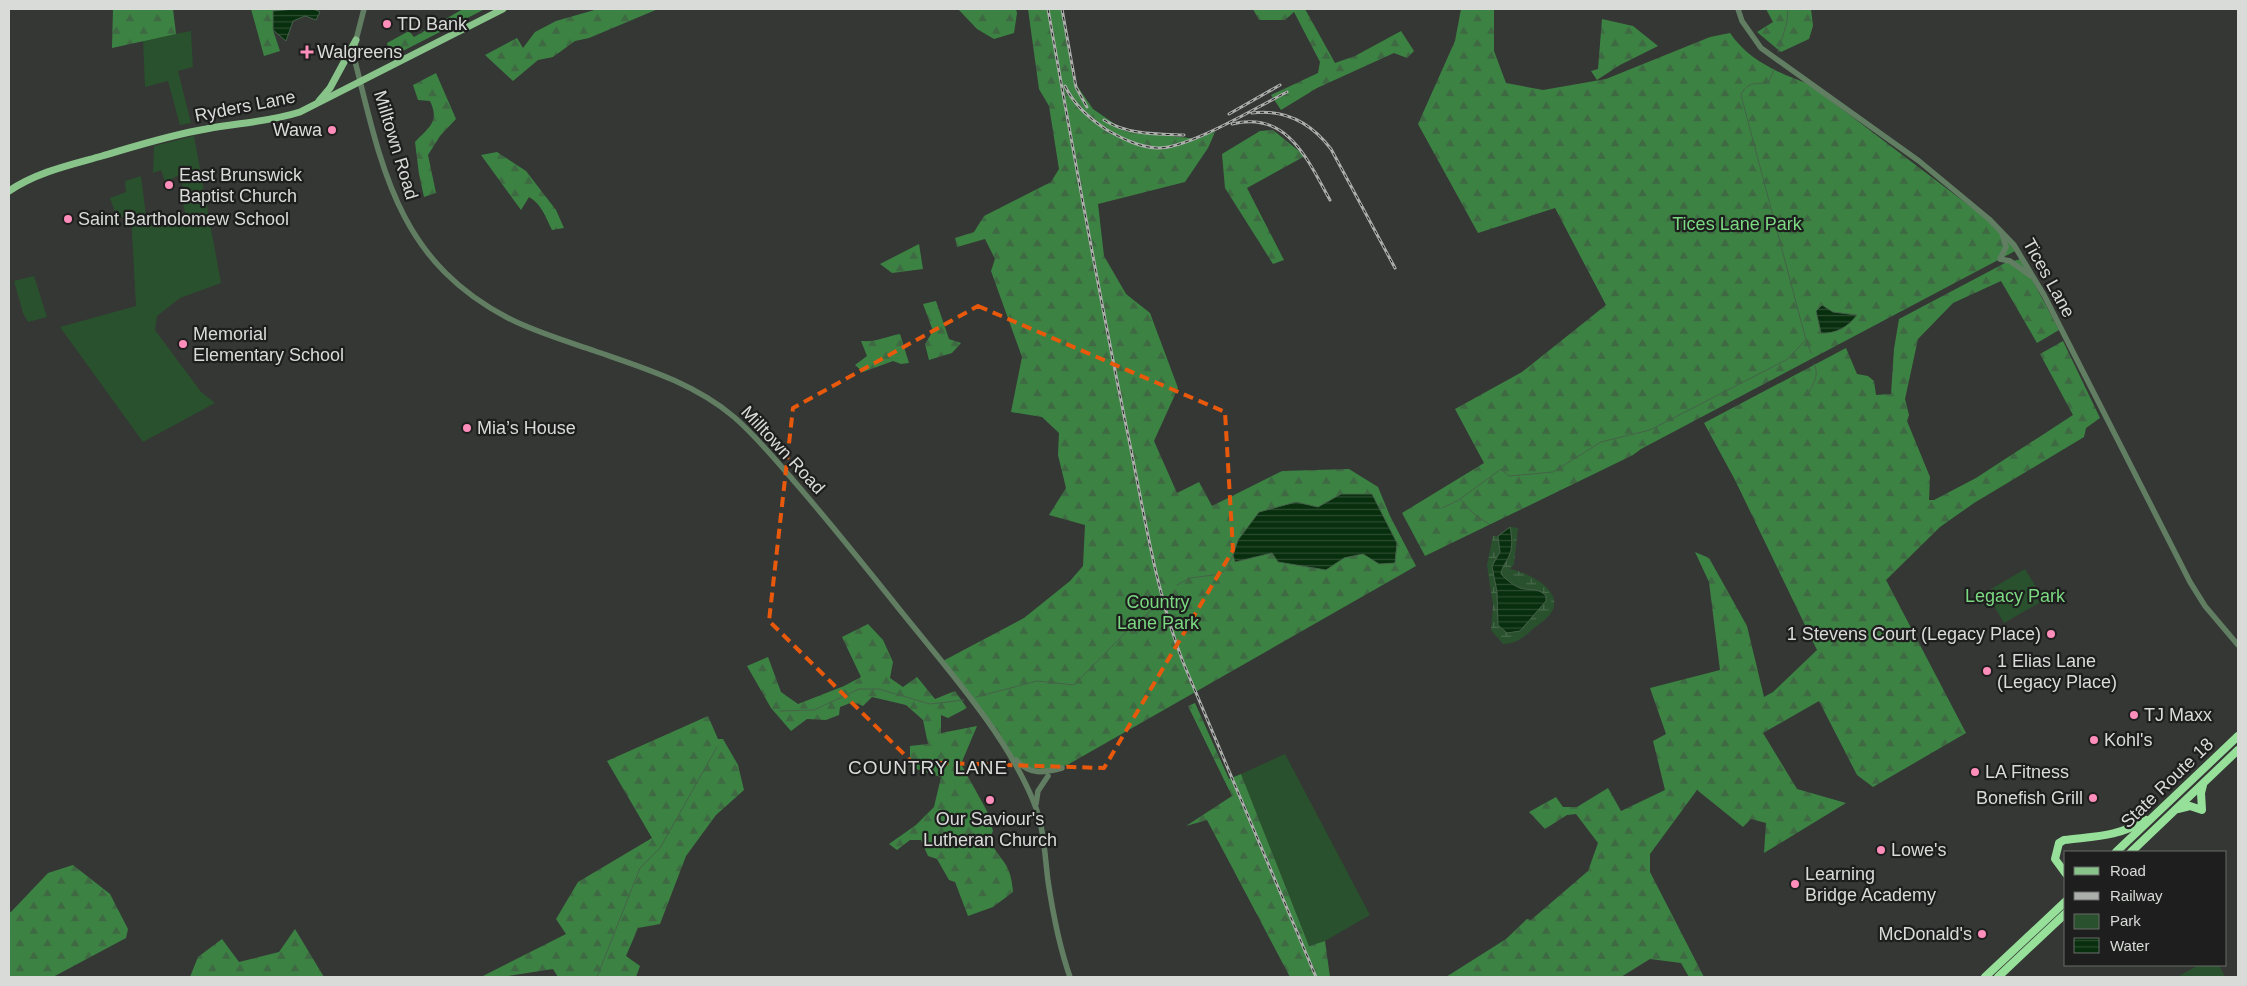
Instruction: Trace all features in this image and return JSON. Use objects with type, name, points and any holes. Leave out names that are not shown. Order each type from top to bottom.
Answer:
[{"type":"highway","name":"State Route 18","points":[[2117,851],[2238,736]]},
{"type":"highway","name":"State Route 18","points":[[2132,851],[2238,750]]},
{"type":"highway","points":[[2176,809],[2190,806],[2202,810],[2201,793],[2204,782]]},
{"type":"highway","points":[[2064,871],[2055,859],[2058,844],[2064,840],[2114,834],[2128,830],[2158,812]]},
{"type":"highway","points":[[1985,977],[2064,903]]},
{"type":"highway","points":[[1998,977],[2064,915]]},
{"type":"main road","name":"Ryders Lane","points":[[9,191],[39,174],[154,140],[208,128],[227,127],[284,117],[300,112],[503,9]]},
{"type":"main road","points":[[317,103],[330,88],[356,40]]},
{"type":"street","name":"Milltown Road","points":[[364,9],[354,56],[391,192],[411,230],[439,266],[479,301],[507,317],[544,333],[666,376],[701,394],[732,416],[766,449],[837,532],[967,695],[1010,755],[1037,812],[1053,914],[1061,953],[1070,977]]},
{"type":"street","name":"Tices Lane","points":[[1738,9],[1742,21],[1761,48],[1919,161],[1963,196],[2002,231],[2017,250],[2034,278],[2190,582],[2205,606],[2238,644]]},
{"type":"street","points":[[2002,231],[2006,247],[2000,259],[2010,261],[2034,278]]},
{"type":"street","points":[[1010,755],[1022,766],[1033,772],[1045,773],[1062,768]]},
{"type":"street","points":[[1037,812],[1036,795],[1048,776]]},
{"type":"highlighted area","points":[[978,306],[1225,412],[1233,550],[1104,768],[912,762],[769,621],[793,408]]},
{"type":"green space","points":[[113,9],[173,9],[176,34],[112,48]]},
{"type":"green space","points":[[251,9],[294,9],[273,12],[273,30],[280,51],[264,56]]},
{"type":"green space","points":[[463,9],[485,9],[391,57],[387,43],[409,31],[414,37]]},
{"type":"green space","points":[[598,9],[658,9],[589,38],[575,41],[553,57],[538,60],[513,81],[485,55],[517,38],[523,48],[535,32],[556,21]]},
{"type":"green space","points":[[958,9],[1016,9],[1014,33],[994,39],[977,29]]},
{"type":"green space","name":"Country Lane Park","points":[[1028,9],[1062,9],[1073,80],[1093,109],[1125,131],[1198,139],[1216,130],[1208,148],[1185,182],[1098,204],[1104,256],[1126,294],[1150,313],[1178,388],[1154,441],[1177,493],[1199,482],[1212,506],[1282,471],[1349,469],[1378,487],[1390,516],[1416,566],[1062,768],[1033,772],[1010,755],[941,662],[1024,618],[1070,581],[1083,566],[1085,525],[1049,515],[1066,488],[1058,455],[1059,433],[1042,417],[1011,412],[1022,357],[991,271],[995,259],[985,239],[957,247],[955,238],[974,232],[984,216],[1051,182],[1059,169],[1049,106],[1039,89]]},
{"type":"green space","points":[[1253,9],[1305,9],[1335,63],[1355,56],[1401,31],[1414,51],[1407,58],[1394,53],[1317,88],[1281,110],[1271,95],[1318,73],[1320,62],[1294,12],[1285,20],[1259,20]]},
{"type":"green space","name":"Tices Lane Park","points":[[1461,9],[1494,9],[1494,51],[1506,83],[1543,90],[1606,79],[1710,37],[1730,33],[1755,59],[1809,84],[1992,223],[2017,250],[1641,449],[1633,455],[1425,556],[1402,513],[1484,463],[1455,409],[1522,372],[1606,305],[1555,208],[1478,233],[1418,124],[1455,41]]},
{"type":"green space","points":[[1766,9],[1811,9],[1813,26],[1809,39],[1781,52],[1757,32],[1773,22]]},
{"type":"green space","points":[[1602,19],[1633,26],[1658,46],[1620,65],[1597,80],[1591,71],[1598,69]]},
{"type":"green space","points":[[191,31],[193,67],[178,71],[191,123],[180,125],[168,81],[145,87],[143,40]]},
{"type":"green space","points":[[436,73],[456,119],[440,136],[428,155],[436,193],[424,197],[415,142],[432,124],[434,114],[430,101],[418,100],[413,85]]},
{"type":"green space","points":[[1273,130],[1305,156],[1247,188],[1284,260],[1273,264],[1225,188],[1222,154],[1260,131]]},
{"type":"green space","points":[[194,136],[221,283],[180,298],[157,316],[155,330],[201,392],[215,403],[143,442],[60,327],[136,306],[131,215],[117,218],[110,198],[126,192],[125,181],[141,176],[147,224],[186,216],[179,189],[183,187],[179,175],[165,182],[161,170],[153,173],[154,146]]},
{"type":"green space","points":[[497,152],[526,171],[556,210],[564,228],[552,230],[540,207],[529,197],[521,210],[481,155]]},
{"type":"green space","points":[[919,244],[923,269],[892,273],[880,264]]},
{"type":"green space","points":[[2021,259],[2059,330],[2037,343],[2001,281],[1953,303],[1918,339],[1905,399],[1909,415],[1907,421],[1930,477],[1929,500],[1934,500],[1976,478],[2073,415],[2040,354],[2063,341],[2100,418],[2086,428],[2084,437],[1974,503],[1940,527],[1886,580],[1966,733],[1873,787],[1857,775],[1819,701],[1763,733],[1797,789],[1846,803],[1764,853],[1766,823],[1751,819],[1743,827],[1697,790],[1650,854],[1650,872],[1704,977],[1689,977],[1681,963],[1650,959],[1621,977],[1446,977],[1506,939],[1527,919],[1531,920],[1588,871],[1598,843],[1576,814],[1567,815],[1545,829],[1529,812],[1556,797],[1563,807],[1577,807],[1608,788],[1621,811],[1665,790],[1653,741],[1666,734],[1650,688],[1720,670],[1709,582],[1695,552],[1709,558],[1747,626],[1764,697],[1773,692],[1817,650],[1735,480],[1704,423],[1846,348],[1857,374],[1868,376],[1874,381],[1876,395],[1891,394],[1894,349],[1899,319],[2005,263]]},
{"type":"green space","points":[[34,276],[47,317],[28,322],[23,313],[14,281]]},
{"type":"green space","points":[[936,301],[949,339],[961,343],[952,353],[929,360],[925,344],[933,331],[923,304]]},
{"type":"green space","points":[[900,334],[909,363],[901,364],[893,361],[863,372],[855,365],[867,356],[861,341],[877,340]]},
{"type":"green space","points":[[1510,527],[1518,528],[1514,564],[1510,569],[1526,574],[1542,584],[1553,597],[1554,605],[1551,613],[1520,640],[1503,644],[1491,630],[1493,605],[1487,565],[1493,536],[1498,536],[1500,552],[1492,566],[1497,592],[1498,625],[1546,596],[1537,590],[1517,587],[1500,574],[1502,565],[1509,555]]},
{"type":"green space","name":"Legacy Park","points":[[2025,569],[2044,600],[2004,623],[1986,592]]},
{"type":"green space","points":[[868,624],[883,640],[893,662],[890,678],[903,687],[917,677],[935,699],[955,691],[967,708],[948,718],[941,715],[941,733],[977,726],[961,764],[987,811],[993,831],[989,840],[1008,869],[1013,892],[993,907],[968,916],[955,882],[949,880],[937,859],[928,856],[921,840],[910,840],[897,850],[889,844],[916,825],[934,807],[941,777],[910,767],[910,746],[928,744],[923,720],[906,705],[872,697],[863,706],[853,702],[840,707],[839,715],[826,720],[807,719],[791,731],[771,708],[747,666],[768,657],[781,692],[798,704],[844,686],[861,677],[842,637]]},
{"type":"green space","points":[[1195,703],[1229,779],[1241,774],[1309,946],[1325,941],[1330,977],[1290,977],[1207,820],[1186,826],[1232,796],[1188,706]]},
{"type":"green space","points":[[708,716],[718,739],[723,739],[738,765],[744,790],[716,815],[686,856],[660,924],[638,928],[626,956],[640,966],[636,977],[558,977],[553,969],[502,977],[481,977],[566,934],[556,919],[578,882],[652,838],[607,761]]},
{"type":"green space","points":[[1285,754],[1370,915],[1325,941],[1309,946],[1241,774]]},
{"type":"green space","points":[[73,865],[110,894],[128,929],[126,938],[53,977],[9,977],[9,911],[11,912],[48,873]]},
{"type":"green space","points":[[295,929],[324,977],[190,977],[198,957],[222,939],[239,962],[279,952]]},
{"type":"green space","points":[[2197,966],[2220,966],[2225,977],[2177,977]]},
{"type":"water","points":[[314,9],[320,12],[316,20],[305,16],[293,21],[286,41],[273,30],[273,11]]},
{"type":"water","points":[[1822,305],[1833,312],[1857,315],[1841,329],[1821,333],[1816,311]]},
{"type":"water","points":[[1341,494],[1372,494],[1397,543],[1395,563],[1379,564],[1363,554],[1344,558],[1326,570],[1278,562],[1272,553],[1235,562],[1233,555],[1238,540],[1259,512],[1296,502],[1318,507]]},
{"type":"water","points":[[1510,527],[1511,549],[1501,574],[1517,587],[1540,591],[1546,596],[1546,601],[1520,631],[1507,633],[1498,625],[1497,592],[1492,566],[1500,552],[1498,536]]},
{"type":"waterway","points":[[1778,52],[1787,22],[1788,9]]},
{"type":"waterway","points":[[1774,69],[1769,81],[1752,84],[1744,89],[1741,95],[1811,353]]},
{"type":"waterway","points":[[1489,524],[1474,514],[1460,499],[1501,469],[1509,476],[1553,472],[1601,442],[1650,430],[1786,360],[1806,340]]},
{"type":"waterway","points":[[1807,395],[1816,376],[1814,364]]},
{"type":"waterway","points":[[1442,508],[1459,500]]},
{"type":"waterway","points":[[1177,585],[1190,578],[1221,574],[1228,566],[1233,555]]},
{"type":"waterway","points":[[976,697],[1037,681],[1074,685],[1126,632],[1154,608]]},
{"type":"waterway","points":[[780,711],[814,710],[859,689],[879,689],[930,704],[964,700]]},
{"type":"waterway","points":[[597,977],[640,868],[660,848],[717,747]]},
{"type":"railway","points":[[1048,9],[1107,328],[1151,550],[1165,607],[1183,662],[1316,977]]},
{"type":"railway","points":[[1062,9],[1076,87],[1087,107]]},
{"type":"railway","points":[[1229,114],[1280,85]]},
{"type":"railway","points":[[1065,86],[1083,111],[1107,130],[1131,142],[1157,148],[1186,142],[1204,135],[1287,92]]},
{"type":"railway","points":[[1252,113],[1264,112],[1286,116],[1306,125],[1323,140],[1331,149],[1395,268]]},
{"type":"railway","points":[[1104,120],[1123,129],[1133,131],[1184,135]]},
{"type":"railway","points":[[1232,124],[1251,122],[1268,124],[1282,132],[1294,142],[1304,155],[1330,200]]},
{"type":"place","name":"TD Bank","points":[[387,24]]},
{"type":"place","name":"Walgreens","points":[[307,52]]},
{"type":"place","name":"Wawa","points":[[332,130]]},
{"type":"place","name":"East Brunswick Baptist Church","points":[[169,185]]},
{"type":"place","name":"Saint Bartholomew School","points":[[68,219]]},
{"type":"place","name":"Memorial Elementary School","points":[[183,344]]},
{"type":"place","name":"Mia’s House","points":[[467,428]]},
{"type":"place","name":"1 Stevens Court (Legacy Place)","points":[[2051,634]]},
{"type":"place","name":"1 Elias Lane (Legacy Place)","points":[[1987,671]]},
{"type":"place","name":"TJ Maxx","points":[[2134,715]]},
{"type":"place","name":"Kohl's","points":[[2094,740]]},
{"type":"place","name":"LA Fitness","points":[[1975,772]]},
{"type":"place","name":"Bonefish Grill","points":[[2093,798]]},
{"type":"place","name":"Our Saviour's Lutheran Church","points":[[990,800]]},
{"type":"place","name":"Lowe's","points":[[1881,850]]},
{"type":"place","name":"Learning Bridge Academy","points":[[1795,884]]},
{"type":"place","name":"McDonald's","points":[[1982,934]]},
{"type":"district","name":"COUNTRY LANE","points":[[928,767]]}]
